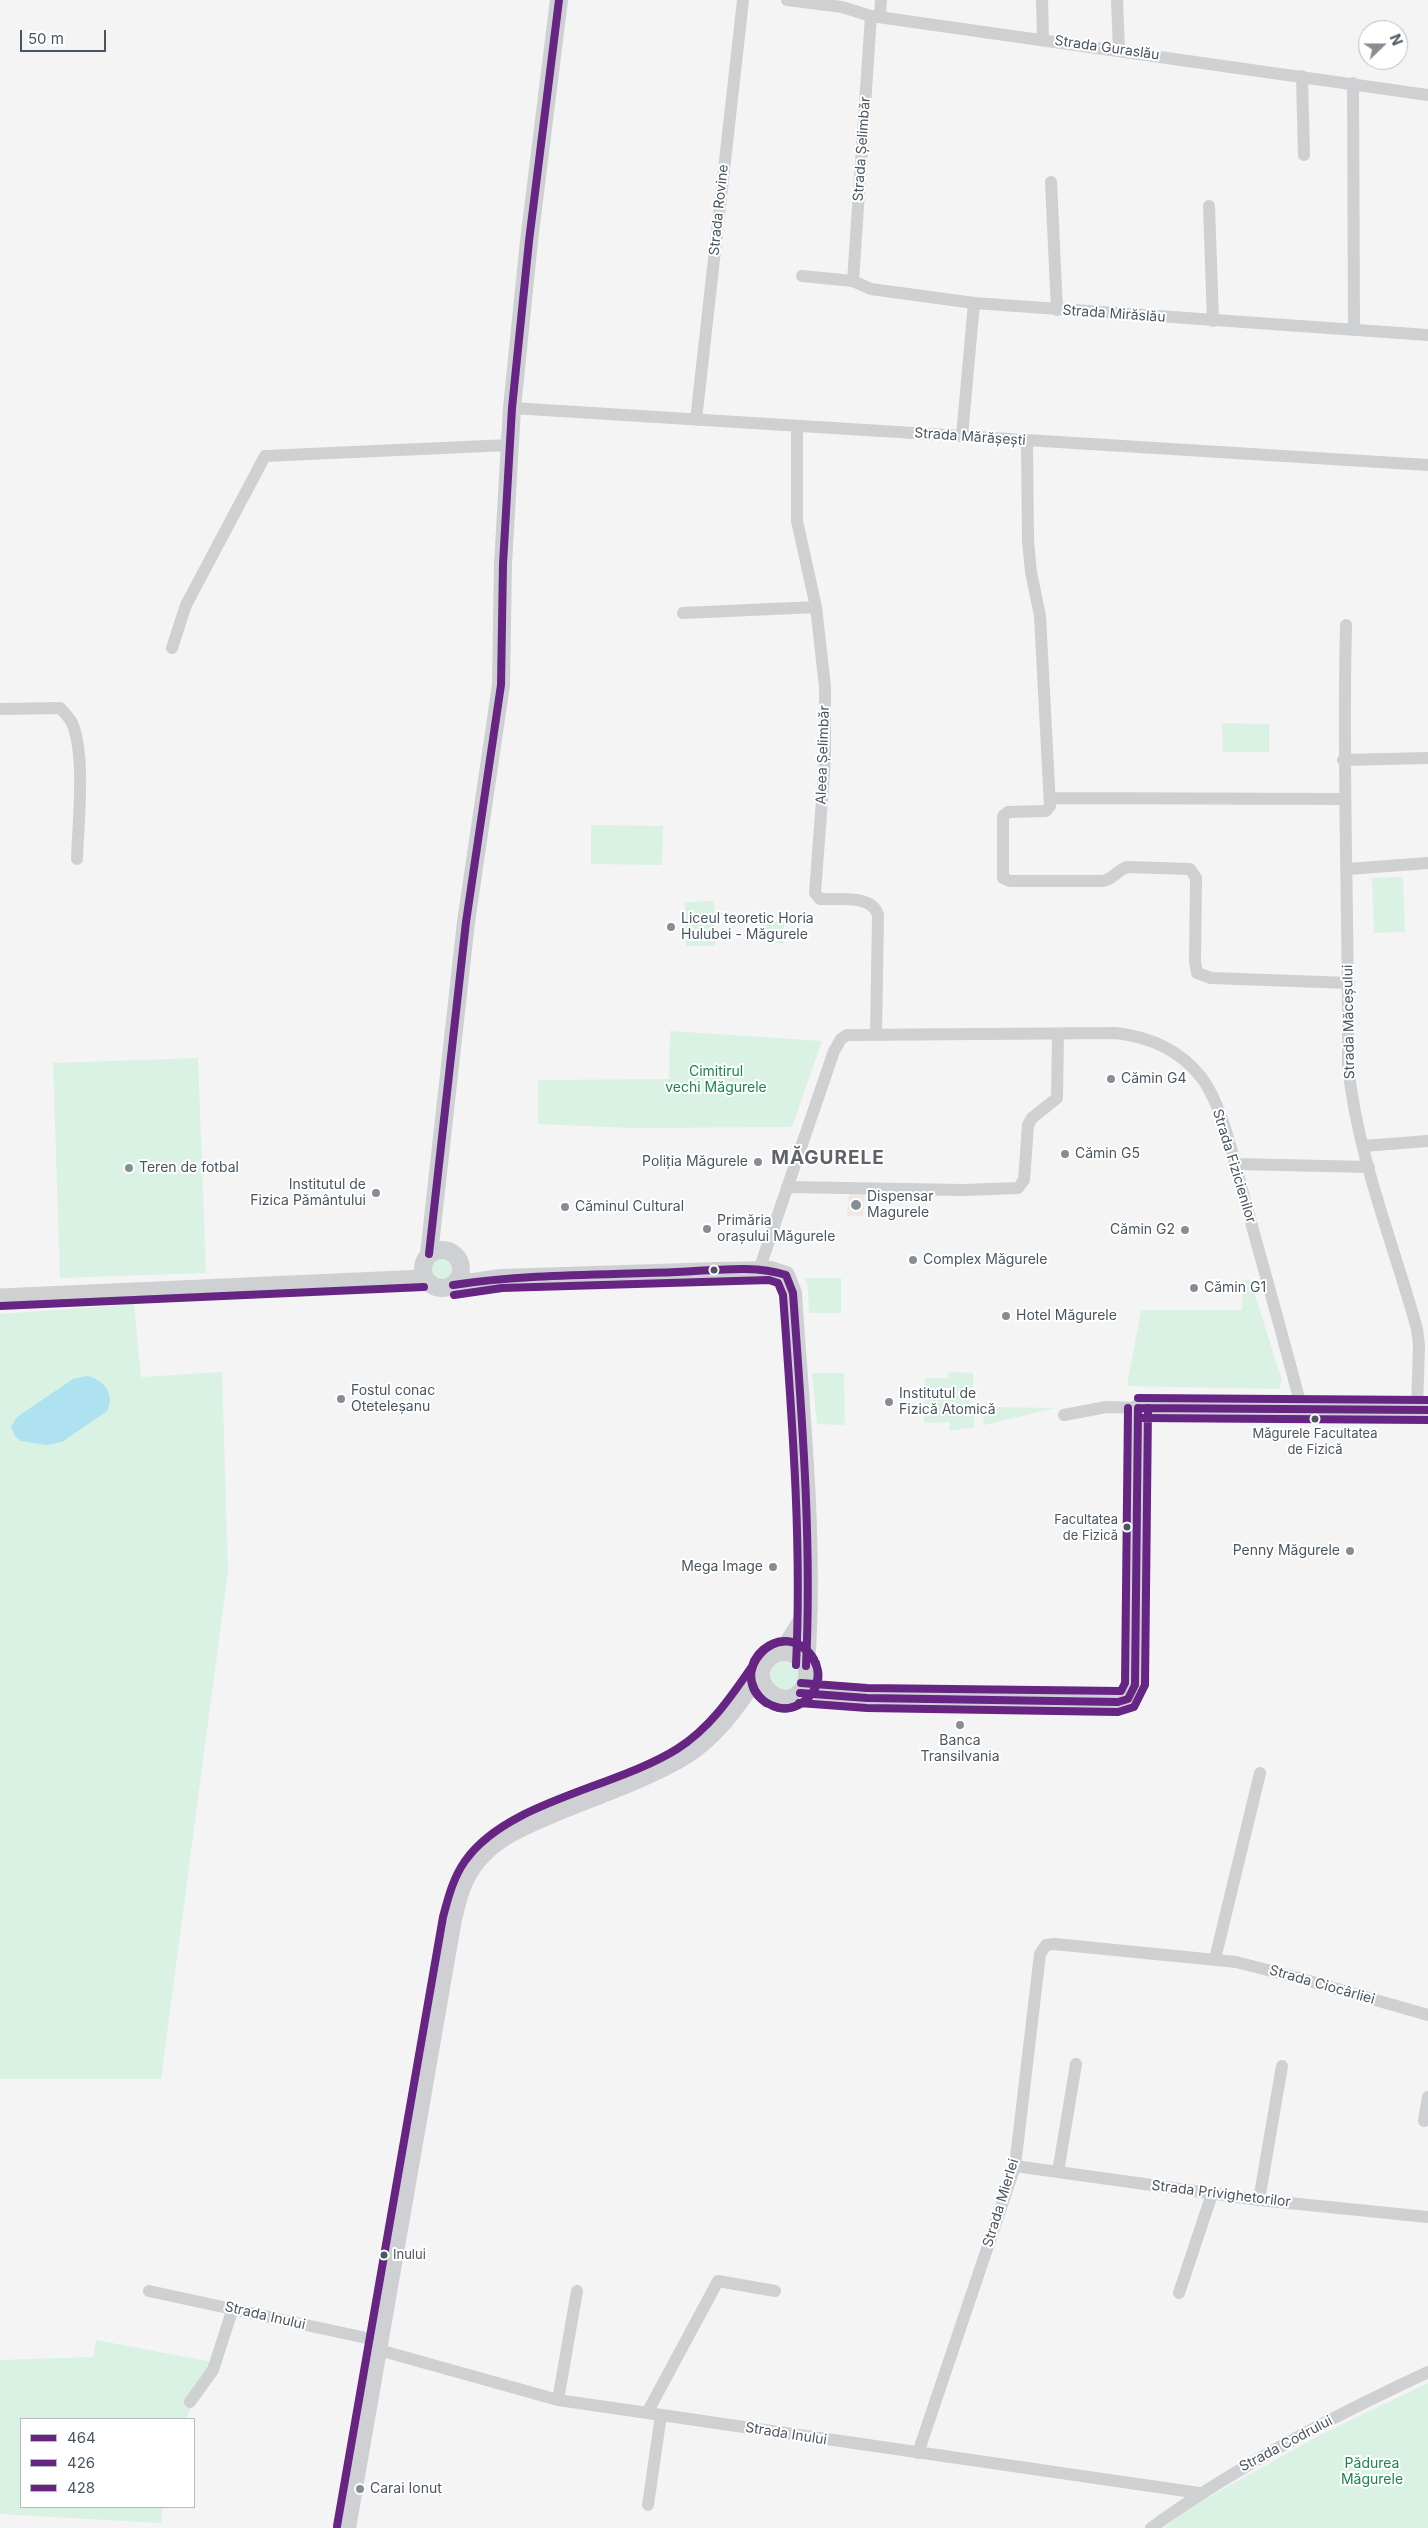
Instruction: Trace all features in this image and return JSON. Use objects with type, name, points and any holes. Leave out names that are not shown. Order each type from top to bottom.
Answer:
[{"type":"main road","points":[[559,0],[530,231],[512,408],[502,584],[501,685],[467,912],[434,1221],[429,1254],[423,1265],[424,1277],[428,1283],[440,1288],[501,1278],[759,1270],[777,1271],[789,1280],[793,1293],[810,1541],[810,1606],[804,1680],[791,1697],[758,1700],[736,1709]]},
{"type":"main road","points":[[434,1221],[447,1250]]},
{"type":"main road","points":[[429,1254],[439,1250],[447,1250],[474,1271],[501,1278]]},
{"type":"main road","points":[[453,1285],[461,1275],[460,1262]]},
{"type":"main road","points":[[347,2528],[458,1899],[470,1870],[488,1850],[499,1841],[528,1825],[680,1759],[710,1737],[736,1709],[772,1655],[783,1652],[797,1655],[804,1680],[824,1696],[1118,1702],[1128,1699],[1134,1685],[1138,1408],[1422,1410]]},
{"type":"main road","points":[[783,1652],[810,1606]]},
{"type":"main road","points":[[761,1671],[763,1685],[769,1693],[778,1698]]},
{"type":"street","name":"Strada Rovine","points":[[696,420],[743,0]]},
{"type":"street","name":"Strada Guraslău","points":[[787,0],[842,7],[876,16],[1428,95]]},
{"type":"street","name":"Strada Șelimbăr","points":[[853,282],[876,16],[881,0]]},
{"type":"street","points":[[1042,0],[1043,40]]},
{"type":"street","points":[[1117,0],[1119,50]]},
{"type":"street","points":[[1302,76],[1304,154]]},
{"type":"street","points":[[1353,83],[1354,330]]},
{"type":"street","points":[[1051,182],[1057,310]]},
{"type":"street","points":[[1209,206],[1213,320]]},
{"type":"street","name":"Strada Mirăslău","points":[[802,276],[853,282],[871,289],[974,303],[1428,335]]},
{"type":"street","points":[[962,436],[974,303]]},
{"type":"street","name":"Strada Mărășești","points":[[512,408],[1428,465]]},
{"type":"street","name":"Aleea Șelimbăr","points":[[797,426],[797,521],[816,607],[825,687],[825,760],[815,893],[820,899],[864,902],[876,908],[878,915],[876,1035]]},
{"type":"street","points":[[1027,441],[1028,540],[1031,572],[1040,616],[1050,806],[1046,811],[1008,812],[1003,816],[1002,874],[1006,880],[1102,881],[1108,880],[1120,869],[1128,867],[1190,869],[1196,878],[1195,961],[1197,973],[1211,978],[1349,983]]},
{"type":"street","points":[[172,648],[186,605],[265,456],[273,454],[510,445]]},
{"type":"street","points":[[683,613],[816,607]]},
{"type":"street","name":"Strada Măceșului","points":[[1346,625],[1344,800],[1348,869],[1348,1065],[1351,1096],[1363,1146],[1417,1329],[1422,1410]]},
{"type":"street","points":[[0,709],[60,708],[72,723],[77,744],[78,859]]},
{"type":"street","points":[[1344,760],[1428,758]]},
{"type":"street","points":[[1050,798],[1344,800]]},
{"type":"street","points":[[1348,869],[1428,863]]},
{"type":"street","name":"Strada Fizicienilor","points":[[759,1270],[837,1044],[847,1035],[1116,1033],[1132,1035],[1169,1048],[1181,1056],[1202,1078],[1213,1099],[1235,1164],[1302,1409]]},
{"type":"street","points":[[787,1187],[963,1190],[1018,1188],[1024,1180],[1028,1125],[1032,1118],[1057,1098],[1058,1034]]},
{"type":"street","points":[[1363,1146],[1428,1142]]},
{"type":"street","points":[[1235,1164],[1369,1167]]},
{"type":"street","points":[[0,1296],[424,1277]]},
{"type":"street","points":[[1064,1415],[1106,1408],[1138,1408]]},
{"type":"street","points":[[1215,1959],[1260,1773]]},
{"type":"street","name":"Strada Ciocârliei","points":[[1046,1946],[1054,1944],[1215,1959],[1295,1976],[1428,2015]]},
{"type":"street","name":"Strada Mierlei","points":[[918,2454],[1015,2166],[1040,1954],[1046,1946]]},
{"type":"street","points":[[1058,2172],[1076,2064]]},
{"type":"street","points":[[1259,2200],[1282,2066]]},
{"type":"street","points":[[1424,2121],[1428,2096]]},
{"type":"street","name":"Strada Privighetorilor","points":[[1015,2166],[1259,2200],[1428,2217]]},
{"type":"street","points":[[1180,2293],[1212,2194]]},
{"type":"street","points":[[647,2413],[718,2281],[775,2291]]},
{"type":"street","name":"Strada Inului","points":[[149,2291],[233,2308],[379,2346],[558,2400],[918,2454],[1200,2493]]},
{"type":"street","points":[[558,2400],[577,2291]]},
{"type":"street","points":[[190,2402],[212,2370],[233,2308]]},
{"type":"street","name":"Strada Codrului","points":[[1151,2528],[1200,2493],[1318,2426],[1428,2372]]},
{"type":"street","points":[[648,2505],[661,2415]]},
{"type":"shaded area","name":"Dispensar Magurele","points":[[849,1193],[865,1194],[863,1216],[847,1216]]},
{"type":"green space","points":[[1222,723],[1269,724],[1269,752],[1223,752]]},
{"type":"green space","points":[[591,825],[663,826],[662,865],[591,864]]},
{"type":"green space","points":[[1403,877],[1405,932],[1374,933],[1372,878]]},
{"type":"green space","points":[[714,901],[715,946],[686,946],[685,902]]},
{"type":"green space","points":[[762,921],[784,922],[784,943],[771,943],[771,936],[762,936]]},
{"type":"green space","name":"Cimitirul vechi Măgurele","points":[[670,1031],[822,1041],[792,1127],[631,1128],[538,1124],[538,1080],[669,1079]]},
{"type":"green space","name":"Teren de fotbal","points":[[198,1058],[206,1273],[60,1278],[53,1063]]},
{"type":"green space","points":[[438,1259],[446,1259],[452,1265],[452,1273],[446,1279],[438,1279],[432,1273],[432,1265]]},
{"type":"green space","points":[[805,1278],[841,1278],[841,1313],[809,1313],[808,1287]]},
{"type":"green space","points":[[1243,1280],[1250,1280],[1282,1380],[1279,1389],[1127,1386],[1141,1310],[1242,1310]]},
{"type":"green space","points":[[134,1304],[141,1377],[222,1372],[228,1571],[161,2079],[0,2079],[0,1314]]},
{"type":"green space","points":[[949,1372],[973,1373],[973,1395],[970,1395],[970,1412],[974,1413],[974,1427],[949,1431],[950,1422],[924,1423],[925,1378],[948,1378]]},
{"type":"green space","points":[[812,1373],[844,1373],[845,1425],[817,1424]]},
{"type":"green space","points":[[988,1407],[1055,1408],[984,1425],[983,1412],[988,1412]]},
{"type":"green space","points":[[784,1662],[794,1666],[798,1676],[794,1686],[784,1690],[774,1686],[770,1676],[774,1666]]},
{"type":"green space","points":[[96,2340],[212,2362],[186,2418],[20,2418],[20,2508],[163,2508],[161,2523],[0,2514],[0,2360],[93,2357]]},
{"type":"green space","name":"Pădurea Măgurele","points":[[1428,2383],[1428,2528],[1164,2528],[1189,2508],[1322,2434]]},
{"type":"water","points":[[87,1376],[103,1384],[109,1393],[110,1399],[107,1411],[62,1442],[46,1445],[21,1441],[15,1436],[11,1427],[17,1417],[73,1379]]},
{"type":"transit line","name":"464","points":[[429,1254],[466,922],[501,685],[503,564],[512,408],[529,241],[559,0]]},
{"type":"transit line","name":"464","points":[[453,1285],[537,1277],[732,1269],[760,1270],[786,1275],[793,1293],[805,1479],[808,1572],[806,1666]]},
{"type":"transit line","name":"426","points":[[454,1295],[502,1288],[769,1280],[778,1283],[783,1295],[795,1480],[798,1573],[796,1665]]},
{"type":"transit line","name":"426","points":[[0,1306],[424,1287]]},
{"type":"transit line","name":"428","points":[[1138,1398],[1428,1400]]},
{"type":"transit line","name":"428","points":[[801,1683],[867,1688],[1121,1691],[1125,1683],[1128,1408]]},
{"type":"transit line","name":"464","points":[[1138,1408],[1428,1410]]},
{"type":"transit line","name":"464","points":[[800,1693],[867,1698],[1118,1702],[1128,1699],[1135,1685],[1138,1408]]},
{"type":"transit line","name":"426","points":[[799,1703],[867,1708],[1118,1712],[1134,1707],[1145,1685],[1148,1408]]},
{"type":"transit line","name":"426","points":[[1138,1418],[1428,1420]]},
{"type":"transit line","name":"426","points":[[814,1661],[801,1646],[786,1641],[772,1645],[760,1654],[753,1667],[751,1681],[757,1695],[777,1708],[794,1707],[805,1701],[815,1689],[818,1674],[816,1663]]},
{"type":"transit line","name":"428","points":[[766,1703],[754,1688],[751,1674],[754,1660],[763,1650],[775,1643],[788,1641],[802,1646],[814,1659]]},
{"type":"transit line","name":"428","points":[[773,1706],[782,1708],[792,1707],[801,1704],[808,1698],[818,1681],[815,1663]]},
{"type":"transit line","name":"428","points":[[337,2526],[443,1917],[457,1874],[465,1861],[484,1841],[507,1824],[534,1809],[652,1763],[689,1741],[710,1722],[753,1665]]},
{"type":"place","name":"Liceul teoretic Horia Hulubei - Măgurele","points":[[671,927]]},
{"type":"place","name":"Cămin G4","points":[[1111,1079]]},
{"type":"place","name":"Cămin G5","points":[[1065,1154]]},
{"type":"place","name":"Poliția Măgurele","points":[[758,1162]]},
{"type":"place","name":"Teren de fotbal","points":[[129,1168]]},
{"type":"place","name":"Institutul de Fizica Pământului","points":[[376,1193]]},
{"type":"place","name":"Dispensar Magurele","points":[[856,1205]]},
{"type":"place","name":"Căminul Cultural","points":[[565,1207]]},
{"type":"place","name":"Primăria orașului Măgurele","points":[[707,1229]]},
{"type":"place","name":"Cămin G2","points":[[1185,1230]]},
{"type":"place","name":"Complex Măgurele","points":[[913,1260]]},
{"type":"place","name":"Cămin G1","points":[[1194,1288]]},
{"type":"place","name":"Hotel Măgurele","points":[[1006,1316]]},
{"type":"place","name":"Fostul conac Oteteleșanu","points":[[341,1399]]},
{"type":"place","name":"Institutul de Fizică Atomică","points":[[889,1402]]},
{"type":"place","name":"Măgurele Facultatea de Fizică","points":[[1315,1419]]},
{"type":"place","name":"Facultatea de Fizică","points":[[1127,1527]]},
{"type":"place","name":"Penny Măgurele","points":[[1350,1551]]},
{"type":"place","name":"Mega Image","points":[[773,1567]]},
{"type":"place","name":"Banca Transilvania","points":[[960,1725]]},
{"type":"place","name":"Inului","points":[[384,2255]]},
{"type":"place","name":"Carai Ionut","points":[[360,2489]]},
{"type":"district","name":"MĂGURELE","points":[[828,1158]]}]
